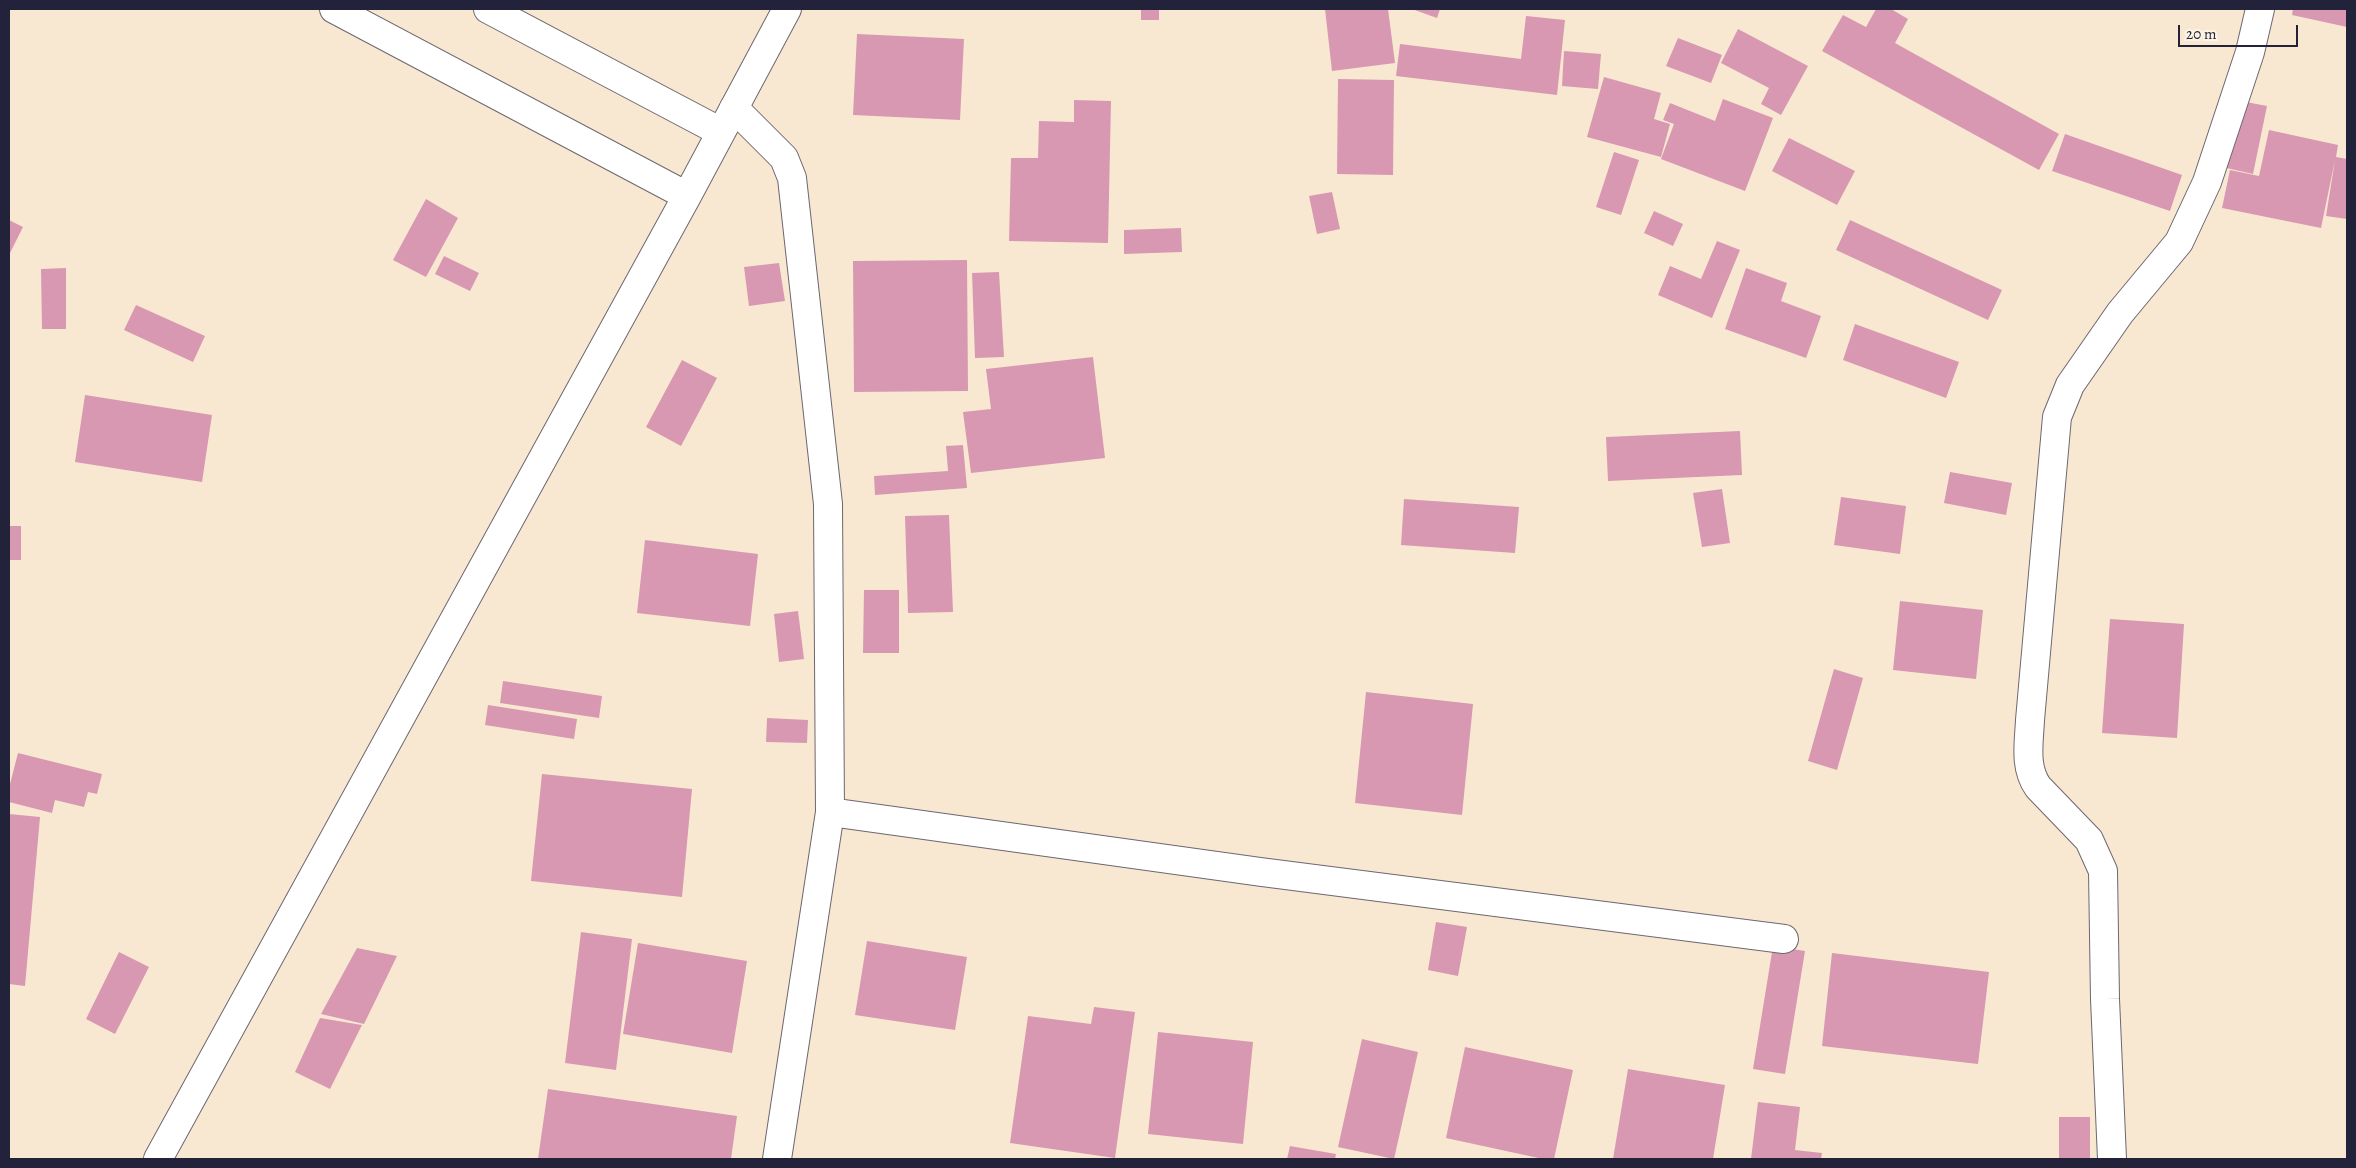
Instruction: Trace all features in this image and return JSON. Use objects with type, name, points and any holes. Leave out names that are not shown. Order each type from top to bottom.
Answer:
[{"type":"street","points":[[334,9],[687,196]]},
{"type":"street","points":[[488,9],[721,132]]},
{"type":"street","points":[[158,1159],[687,196],[786,9]]},
{"type":"street","points":[[2112,1159],[2105,999],[2103,871],[2089,840],[2038,787],[2028,766],[2030,720],[2057,418],[2076,377],[2120,313],[2179,242],[2207,182],[2250,52],[2260,9]]},
{"type":"street","points":[[734,108],[784,158],[792,178],[828,504],[830,812],[777,1159]]},
{"type":"street","points":[[830,812],[1261,872],[1784,938]]},
{"type":"building","points":[[1141,9],[1159,9],[1159,20],[1141,20]]},
{"type":"building","points":[[1325,9],[1388,9],[1395,63],[1332,71]]},
{"type":"building","points":[[1412,9],[1440,9],[1437,18]]},
{"type":"building","points":[[1876,9],[1891,9],[1908,19],[1895,43],[2059,134],[2039,170],[1822,51],[1843,15],[1866,27]]},
{"type":"building","points":[[2293,9],[2347,9],[2347,27],[2292,15]]},
{"type":"building","points":[[1526,16],[1565,20],[1557,95],[1396,76],[1400,44],[1521,59]]},
{"type":"building","points":[[1738,29],[1808,66],[1781,115],[1761,104],[1769,88],[1721,63]]},
{"type":"building","points":[[857,34],[964,39],[960,120],[853,115]]},
{"type":"building","points":[[1678,38],[1722,55],[1711,83],[1666,66]]},
{"type":"building","points":[[1564,51],[1601,54],[1598,89],[1562,86]]},
{"type":"building","points":[[1604,77],[1661,93],[1654,119],[1670,124],[1661,157],[1587,137]]},
{"type":"building","points":[[1338,79],[1394,80],[1393,175],[1337,174]]},
{"type":"building","points":[[1723,99],[1773,118],[1745,191],[1661,159],[1674,124],[1663,120],[1670,103],[1715,121]]},
{"type":"building","points":[[1074,100],[1111,101],[1108,243],[1009,241],[1011,158],[1038,158],[1039,121],[1074,122]]},
{"type":"building","points":[[2246,102],[2267,106],[2253,174],[2222,167]]},
{"type":"building","points":[[2269,130],[2338,145],[2336,157],[2347,159],[2347,219],[2326,216],[2335,160],[2321,228],[2222,208],[2230,170],[2259,176]]},
{"type":"building","points":[[2065,134],[2182,175],[2170,211],[2052,171]]},
{"type":"building","points":[[1789,138],[1855,171],[1837,205],[1772,171]]},
{"type":"building","points":[[1614,152],[1639,160],[1621,215],[1596,207]]},
{"type":"building","points":[[1332,192],[1340,229],[1317,234],[1309,196]]},
{"type":"building","points":[[426,199],[458,218],[426,277],[393,260]]},
{"type":"building","points":[[1654,211],[1683,224],[1673,246],[1644,233]]},
{"type":"building","points":[[9,220],[23,227],[9,255]]},
{"type":"building","points":[[1850,220],[2002,290],[1988,320],[1836,250]]},
{"type":"building","points":[[1181,228],[1182,252],[1124,254],[1124,230]]},
{"type":"building","points":[[1717,241],[1740,250],[1712,318],[1658,295],[1670,266],[1701,279]]},
{"type":"building","points":[[444,256],[479,273],[470,291],[435,274]]},
{"type":"building","points":[[967,260],[968,391],[854,392],[853,261]]},
{"type":"building","points":[[779,263],[785,301],[749,306],[744,267]]},
{"type":"building","points":[[66,268],[66,329],[42,329],[41,269]]},
{"type":"building","points":[[1746,268],[1787,283],[1781,301],[1821,316],[1806,358],[1725,329]]},
{"type":"building","points":[[999,272],[1004,357],[975,358],[972,273]]},
{"type":"building","points":[[136,305],[205,336],[193,362],[124,330]]},
{"type":"building","points":[[1855,324],[1959,362],[1946,398],[1843,360]]},
{"type":"building","points":[[1093,357],[1105,458],[971,473],[963,412],[991,409],[986,369]]},
{"type":"building","points":[[682,360],[717,378],[681,446],[646,427]]},
{"type":"building","points":[[85,395],[212,415],[202,482],[75,462]]},
{"type":"building","points":[[1740,431],[1742,475],[1608,481],[1606,437]]},
{"type":"building","points":[[963,445],[967,488],[875,495],[874,476],[948,471],[946,446]]},
{"type":"building","points":[[1950,472],[2012,483],[2006,515],[1944,503]]},
{"type":"building","points":[[1722,489],[1730,543],[1702,547],[1693,493]]},
{"type":"building","points":[[1841,497],[1906,506],[1900,554],[1834,545]]},
{"type":"building","points":[[1404,499],[1519,507],[1515,553],[1401,545]]},
{"type":"building","points":[[949,515],[953,612],[908,613],[905,516]]},
{"type":"building","points":[[9,526],[21,526],[21,560],[9,560]]},
{"type":"building","points":[[645,540],[758,554],[750,626],[637,613]]},
{"type":"building","points":[[864,590],[899,590],[899,653],[863,653]]},
{"type":"building","points":[[1900,601],[1983,610],[1976,679],[1893,670]]},
{"type":"building","points":[[798,611],[804,659],[779,662],[774,614]]},
{"type":"building","points":[[2110,619],[2184,624],[2177,738],[2102,733]]},
{"type":"building","points":[[1834,669],[1863,678],[1837,770],[1808,761]]},
{"type":"building","points":[[503,681],[602,696],[599,718],[500,703]]},
{"type":"building","points":[[1366,692],[1473,704],[1462,815],[1355,803]]},
{"type":"building","points":[[488,705],[577,719],[574,739],[485,725]]},
{"type":"building","points":[[767,718],[808,720],[807,743],[766,742]]},
{"type":"building","points":[[18,753],[102,774],[97,794],[88,792],[84,807],[55,800],[52,813],[9,802],[9,788]]},
{"type":"building","points":[[542,774],[692,789],[682,897],[531,881]]},
{"type":"building","points":[[9,814],[40,817],[25,986],[9,984]]},
{"type":"building","points":[[1436,922],[1467,927],[1458,976],[1428,970]]},
{"type":"building","points":[[581,932],[632,939],[616,1070],[565,1063]]},
{"type":"building","points":[[867,941],[967,957],[955,1030],[855,1015]]},
{"type":"building","points":[[638,943],[747,961],[732,1053],[623,1034]]},
{"type":"building","points":[[1773,946],[1805,951],[1785,1074],[1753,1069]]},
{"type":"building","points":[[357,948],[397,956],[364,1024],[321,1014]]},
{"type":"building","points":[[119,952],[149,967],[115,1034],[86,1019]]},
{"type":"building","points":[[1832,953],[1989,972],[1978,1064],[1822,1046]]},
{"type":"building","points":[[1094,1007],[1135,1012],[1115,1158],[1010,1143],[1028,1016],[1091,1024]]},
{"type":"building","points":[[320,1018],[362,1025],[330,1089],[295,1072]]},
{"type":"building","points":[[1158,1032],[1253,1042],[1243,1144],[1148,1134]]},
{"type":"building","points":[[1362,1039],[1418,1052],[1394,1159],[1338,1147]]},
{"type":"building","points":[[1465,1047],[1573,1070],[1554,1159],[1543,1159],[1446,1138]]},
{"type":"building","points":[[1628,1069],[1725,1085],[1713,1159],[1613,1159]]},
{"type":"building","points":[[548,1089],[737,1116],[731,1159],[538,1159]]},
{"type":"building","points":[[1758,1102],[1800,1107],[1795,1150],[1822,1153],[1821,1159],[1751,1159]]},
{"type":"building","points":[[2059,1117],[2090,1117],[2090,1159],[2059,1159]]},
{"type":"building","points":[[1290,1146],[1336,1154],[1335,1159],[1287,1159]]}]
